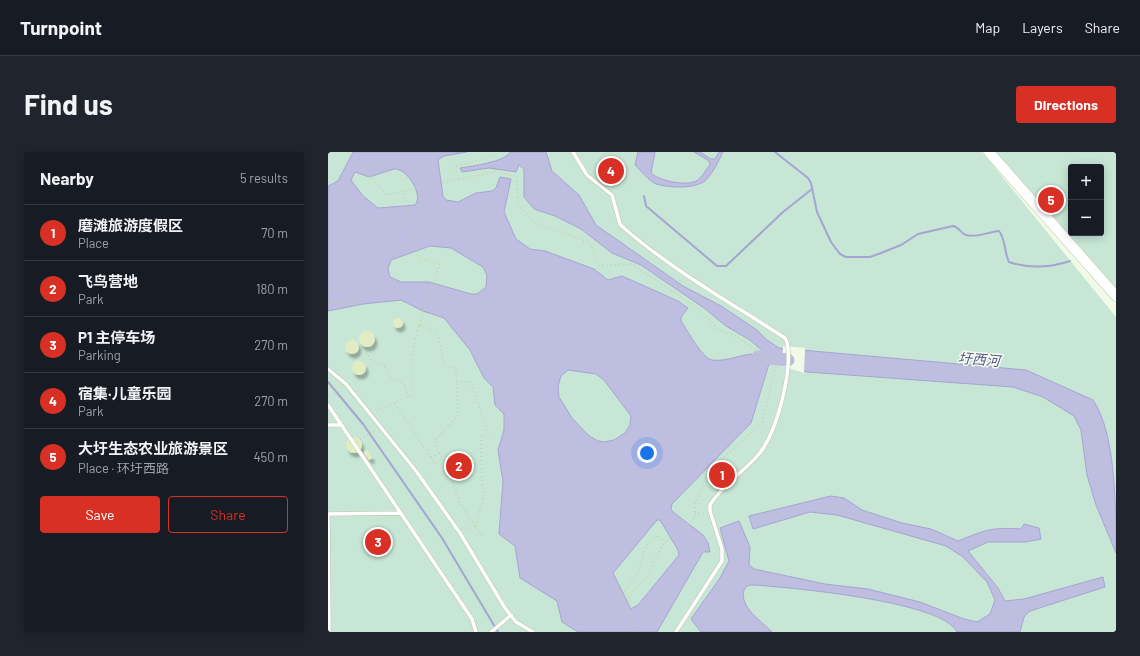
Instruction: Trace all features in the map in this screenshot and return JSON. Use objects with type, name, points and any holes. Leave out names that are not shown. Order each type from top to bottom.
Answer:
[{"type":"street","points":[[989,152],[1116,296]]},
{"type":"lane","points":[[573,152],[587,175],[612,195],[620,224],[624,229],[684,275],[785,338],[788,346],[788,372],[776,421],[768,442],[759,454],[713,500],[710,508],[722,549],[722,561],[676,632]]},
{"type":"lane","points":[[328,369],[343,380],[416,471],[460,534],[511,615],[523,628],[533,632]]},
{"type":"lane","points":[[328,405],[472,619],[476,632]]},
{"type":"lane","points":[[328,425],[342,425]]},
{"type":"lane","points":[[330,632],[328,514],[402,513]]},
{"type":"lane","points":[[491,632],[511,615]]},
{"type":"path","points":[[348,152],[387,195],[494,172],[517,176],[518,204],[534,222],[590,243],[599,266],[631,264],[655,281],[673,290],[701,310],[718,330],[738,338],[776,366],[762,423],[713,467],[694,503],[695,518],[664,542],[649,573],[628,597]]},
{"type":"path","points":[[459,180],[455,166],[495,156],[496,152]]},
{"type":"path","points":[[370,414],[413,395],[412,384],[414,342],[436,272],[440,264],[419,258],[403,191]]},
{"type":"path","points":[[673,290],[684,275]]},
{"type":"path","points":[[328,304],[364,298]]},
{"type":"path","points":[[419,325],[437,332],[445,366],[456,368],[458,415],[434,441],[460,503],[482,536]]},
{"type":"path","points":[[364,349],[371,360],[385,367],[390,378],[405,385],[412,384]]},
{"type":"path","points":[[457,382],[471,382],[488,434],[481,436],[482,487],[485,493],[475,526],[460,534]]},
{"type":"path","points":[[405,385],[408,397]]},
{"type":"path","points":[[395,403],[435,464]]},
{"type":"path","points":[[354,444],[380,427]]},
{"type":"path","points":[[431,457],[439,452]]},
{"type":"path","points":[[695,514],[711,515]]},
{"type":"path","points":[[625,606],[631,604],[625,591],[639,570],[646,546],[658,535],[664,542]]},
{"type":"path","points":[[615,584],[637,632]]},
{"type":"green space","points":[[328,152],[982,152],[1116,317],[1116,632],[328,632]]},
{"type":"green space","points":[[989,152],[1116,152],[1116,296]]},
{"type":"water","points":[[353,152],[467,152],[444,156],[438,160],[443,196],[446,200],[458,202],[476,193],[492,191],[496,188],[500,177],[511,179],[504,212],[516,239],[530,249],[545,251],[594,269],[608,280],[622,276],[678,301],[688,308],[681,317],[681,321],[699,349],[712,360],[722,360],[752,354],[769,364],[751,423],[672,504],[671,509],[673,512],[703,535],[708,543],[710,552],[703,552],[657,632],[578,632],[562,622],[557,601],[520,578],[515,546],[499,534],[503,481],[498,450],[504,430],[504,414],[495,405],[493,387],[484,378],[470,350],[444,318],[423,311],[401,300],[363,304],[328,311],[328,186],[338,181]],"holes":[[[394,169],[404,173],[409,177],[416,189],[417,201],[415,205],[378,208],[363,196],[351,180],[355,172],[369,177]],[[430,246],[451,248],[483,267],[487,275],[486,287],[477,294],[471,294],[429,282],[401,282],[390,277],[388,269],[391,260]],[[568,370],[596,374],[604,380],[631,416],[630,425],[625,433],[614,440],[604,442],[598,441],[588,435],[572,418],[559,397],[558,386],[561,376]],[[657,520],[660,520],[678,550],[679,555],[638,605],[631,609],[613,573]]]},
{"type":"water","points":[[510,152],[546,152],[552,171],[579,195],[596,225],[683,286],[721,306],[757,330],[767,340],[779,348],[1026,370],[1093,400],[1101,414],[1110,452],[1115,494],[1116,553],[1096,505],[1087,475],[1081,430],[1074,416],[1043,397],[1013,387],[807,372],[777,363],[750,340],[726,326],[704,308],[641,265],[612,253],[581,229],[555,216],[534,209],[524,197],[524,169],[519,165],[516,172],[489,168],[462,172],[460,168],[495,161]]},
{"type":"water","points":[[638,152],[655,152],[651,173],[655,176],[667,181],[688,183],[698,180],[710,165],[709,161],[694,152],[700,152],[711,159],[715,159],[719,152],[723,152],[713,171],[705,181],[688,187],[674,187],[656,184],[650,180],[635,165]]},
{"type":"water","points":[[831,496],[844,498],[862,510],[902,523],[931,529],[958,541],[989,530],[1003,528],[1021,529],[1024,524],[1039,528],[1041,539],[1025,542],[988,542],[968,551],[998,588],[1005,601],[1024,599],[1103,577],[1105,587],[1030,611],[1024,617],[1020,632],[957,632],[946,621],[924,612],[895,604],[829,593],[752,585],[747,586],[744,590],[743,597],[745,603],[752,614],[772,632],[701,632],[691,619],[720,578],[729,561],[720,528],[739,521],[750,547],[749,565],[754,569],[825,584],[868,589],[920,602],[964,619],[977,622],[990,614],[995,600],[987,582],[963,557],[946,546],[837,515],[810,512],[753,529],[749,516]]},
{"type":"pier","points":[[783,346],[805,348],[804,373],[782,366]]},
{"type":"building","points":[[396,318],[400,318],[403,323],[400,328],[396,328],[393,325],[393,321]]},
{"type":"building","points":[[367,331],[374,336],[375,339],[370,346],[367,347],[360,342],[359,339],[364,332]]},
{"type":"building","points":[[352,340],[357,342],[359,347],[357,352],[352,354],[347,352],[345,347],[347,342]]},
{"type":"building","points":[[356,361],[362,361],[366,365],[366,371],[362,375],[356,375],[352,371],[352,365]]},
{"type":"building","points":[[354,437],[360,439],[362,445],[360,451],[354,453],[348,451],[346,445],[348,439]]},
{"type":"building","points":[[367,450],[373,458],[369,460],[364,452]]},
{"type":"waterway","points":[[775,152],[808,178],[811,183],[817,212],[831,242],[840,254],[846,257],[870,257],[901,245],[918,234],[953,226],[964,234],[970,236],[999,231],[1003,238],[1009,262],[1024,266],[1040,267],[1070,261]]},
{"type":"waterway","points":[[644,196],[646,206],[717,266],[726,266],[783,212],[812,189]]},
{"type":"waterway","name":"圩西河","points":[[758,357],[788,360]]},
{"type":"waterway","points":[[328,382],[363,424],[442,538],[498,632]]},
{"type":"place","name":"宿集·儿童乐园","points":[[611,171]]},
{"type":"place","name":"大圩生态农业旅游景区","points":[[1051,200]]},
{"type":"place","name":"飞鸟营地","points":[[459,466]]},
{"type":"place","name":"磨滩旅游度假区","points":[[722,475]]},
{"type":"place","name":"P1 主停车场","points":[[378,542]]}]
